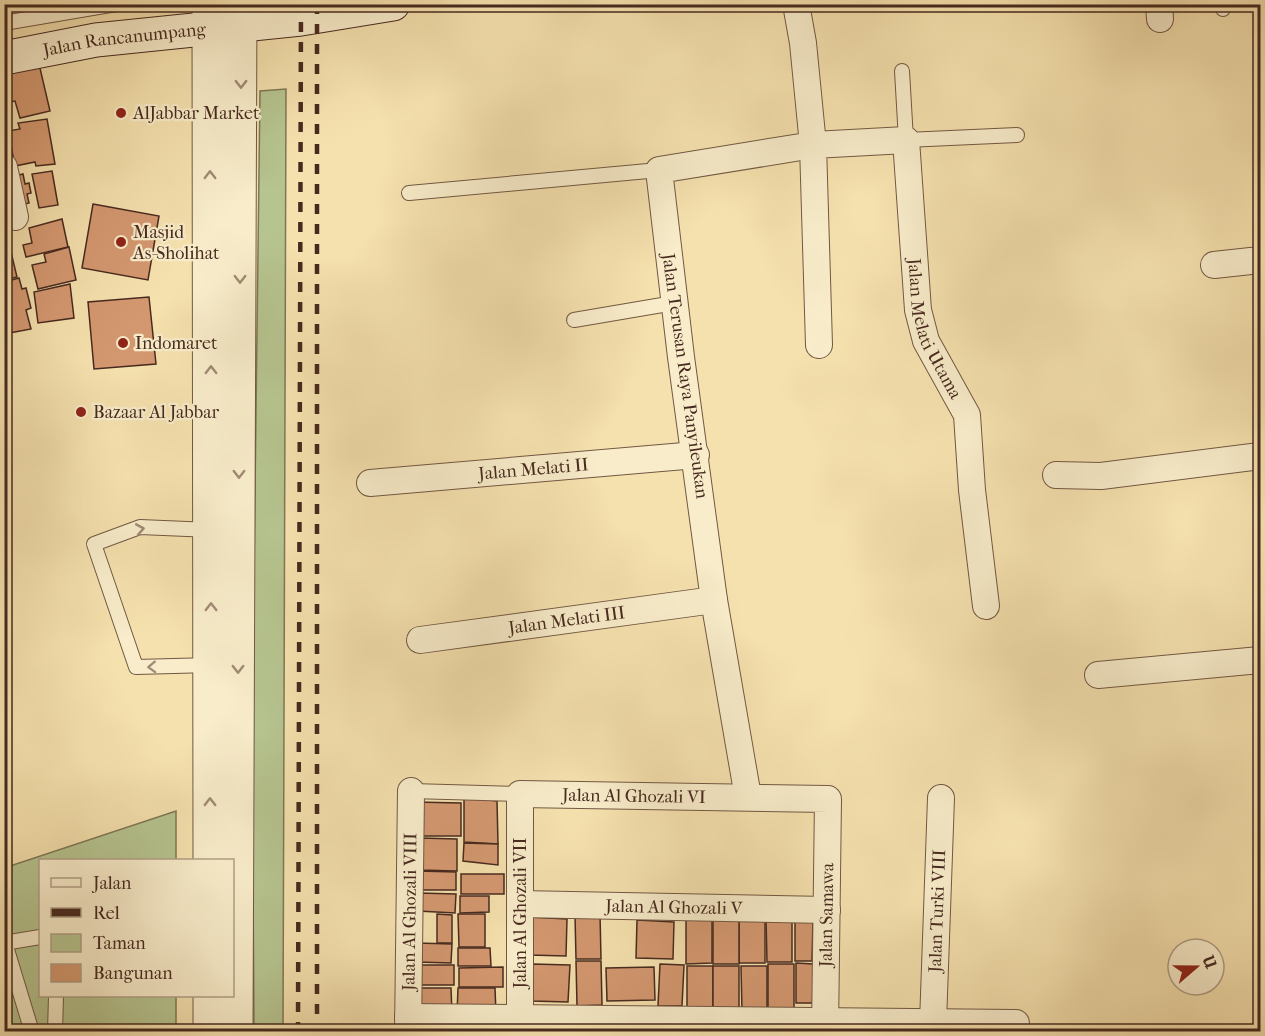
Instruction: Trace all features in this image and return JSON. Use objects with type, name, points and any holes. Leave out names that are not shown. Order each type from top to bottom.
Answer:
[{"type":"street","points":[[796,4],[803,43],[813,146],[819,345]]},
{"type":"street","name":"Jalan Rancanumpang","points":[[4,58],[225,16],[317,17],[375,6]]},
{"type":"street","points":[[210,859],[211,530],[225,16]]},
{"type":"street","points":[[225,16],[236,1032]]},
{"type":"street","points":[[659,170],[813,146],[906,140]]},
{"type":"street","name":"Jalan Melati Utama","points":[[906,140],[918,310],[926,341],[967,415],[972,490],[986,606]]},
{"type":"street","points":[[4,167],[15,217]]},
{"type":"street","name":"Jalan Terusan Raya Panyileukan","points":[[659,170],[674,303],[714,600],[748,797]]},
{"type":"street","points":[[1214,265],[1260,260]]},
{"type":"street","name":"Jalan Melati II","points":[[370,483],[696,455]]},
{"type":"street","points":[[1056,475],[1101,476],[1260,456]]},
{"type":"street","name":"Jalan Melati III","points":[[420,640],[714,600]]},
{"type":"street","points":[[1098,675],[1260,660]]},
{"type":"street","name":"Jalan Al Ghozali VIII","points":[[408,1024],[411,791]]},
{"type":"street","name":"Jalan Al Ghozali VI","points":[[520,794],[748,797]]},
{"type":"street","name":"Jalan Al Ghozali VII","points":[[520,794],[520,1025]]},
{"type":"street","name":"Jalan Samawa","points":[[748,797],[828,799],[825,1027]]},
{"type":"street","name":"Jalan Turki VIII","points":[[933,1023],[941,798]]},
{"type":"street","name":"Jalan Al Ghozali V","points":[[520,904],[827,910]]},
{"type":"street","points":[[210,997],[210,1032]]},
{"type":"street","points":[[408,1024],[825,1027],[1016,1023]]},
{"type":"lane","points":[[4,24],[116,4]]},
{"type":"lane","points":[[902,71],[906,140],[1017,135]]},
{"type":"lane","points":[[409,193],[659,170]]},
{"type":"lane","points":[[574,320],[674,303]]},
{"type":"lane","points":[[211,530],[140,527],[94,544],[136,667],[211,665]]},
{"type":"lane","points":[[411,791],[520,794]]},
{"type":"lane","points":[[32,1032],[5,943],[39,937]]},
{"type":"lane","points":[[55,1032],[56,997]]},
{"type":"green space","points":[[286,89],[283,1031],[254,1032],[252,735],[260,91]]},
{"type":"green space","points":[[176,811],[176,859],[39,859],[39,997],[176,997],[176,1031],[5,1031],[4,868]]},
{"type":"building","points":[[39,64],[50,111],[20,118],[15,101],[4,103],[4,70]]},
{"type":"building","points":[[47,119],[55,164],[36,166],[35,162],[15,166],[8,131],[20,129],[18,123]]},
{"type":"building","points":[[52,171],[58,205],[39,208],[32,174]]},
{"type":"building","points":[[23,174],[25,184],[29,183],[31,193],[27,194],[29,203],[16,206],[11,177]]},
{"type":"building","name":"Masjid As-Sholihat","points":[[93,204],[159,216],[148,280],[82,268]]},
{"type":"building","points":[[62,219],[68,247],[26,257],[23,245],[32,243],[29,228]]},
{"type":"building","points":[[69,247],[76,280],[38,289],[32,265],[46,262],[44,254]]},
{"type":"building","points":[[11,252],[17,277],[4,280],[4,254]]},
{"type":"building","points":[[19,278],[22,289],[26,288],[31,308],[26,310],[31,329],[4,334],[4,282]]},
{"type":"building","points":[[70,284],[74,318],[38,323],[34,292]]},
{"type":"building","name":"Indomaret","points":[[149,297],[156,364],[94,369],[88,302]]},
{"type":"building","points":[[464,797],[497,801],[498,844],[464,842]]},
{"type":"building","points":[[414,802],[461,803],[461,836],[415,836]]},
{"type":"building","points":[[420,838],[457,839],[457,871],[419,870]]},
{"type":"building","points":[[464,843],[498,844],[498,865],[463,861]]},
{"type":"building","points":[[417,871],[456,872],[456,890],[417,890]]},
{"type":"building","points":[[461,874],[504,874],[504,894],[461,894]]},
{"type":"building","points":[[418,893],[456,894],[455,913],[418,911]]},
{"type":"building","points":[[460,896],[489,896],[489,912],[460,913]]},
{"type":"building","points":[[437,914],[452,915],[452,943],[437,943]]},
{"type":"building","points":[[458,914],[485,914],[485,947],[459,947]]},
{"type":"building","points":[[600,914],[601,959],[576,959],[575,915]]},
{"type":"building","points":[[530,917],[567,919],[566,956],[529,955]]},
{"type":"building","points":[[766,917],[792,917],[792,962],[767,962]]},
{"type":"building","points":[[712,918],[712,963],[686,964],[686,919]]},
{"type":"building","points":[[765,918],[765,963],[739,963],[739,919]]},
{"type":"building","points":[[713,919],[739,919],[739,964],[713,964]]},
{"type":"building","points":[[637,920],[674,922],[673,959],[636,958]]},
{"type":"building","points":[[795,921],[813,921],[812,961],[795,961]]},
{"type":"building","points":[[416,943],[452,944],[451,963],[416,962]]},
{"type":"building","points":[[458,948],[490,948],[491,966],[458,966]]},
{"type":"building","points":[[576,961],[601,961],[602,1005],[577,1006]]},
{"type":"building","points":[[796,963],[813,964],[813,1003],[796,1003]]},
{"type":"building","points":[[532,964],[570,965],[568,1002],[532,1001]]},
{"type":"building","points":[[660,964],[684,965],[682,1006],[658,1006]]},
{"type":"building","points":[[768,964],[794,964],[794,1009],[768,1009]]},
{"type":"building","points":[[415,965],[454,965],[454,985],[415,985]]},
{"type":"building","points":[[687,966],[713,966],[713,1010],[687,1011]]},
{"type":"building","points":[[713,966],[739,966],[739,1011],[713,1011]]},
{"type":"building","points":[[741,966],[767,966],[767,1011],[742,1011]]},
{"type":"building","points":[[503,967],[503,987],[459,987],[459,968]]},
{"type":"building","points":[[654,967],[655,1000],[607,1001],[606,968]]},
{"type":"building","points":[[417,988],[451,988],[452,1015],[417,1016]]},
{"type":"building","points":[[458,988],[495,988],[496,1014],[457,1014]]},
{"type":"railway","points":[[298,1032],[301,4]]},
{"type":"railway","points":[[317,4],[317,1032]]},
{"type":"place","name":"AlJabbar Market","points":[[121,113]]},
{"type":"place","name":"Masjid As-Sholihat","points":[[121,242]]},
{"type":"place","name":"Indomaret","points":[[123,343]]},
{"type":"place","name":"Bazaar Al Jabbar","points":[[81,412]]}]
